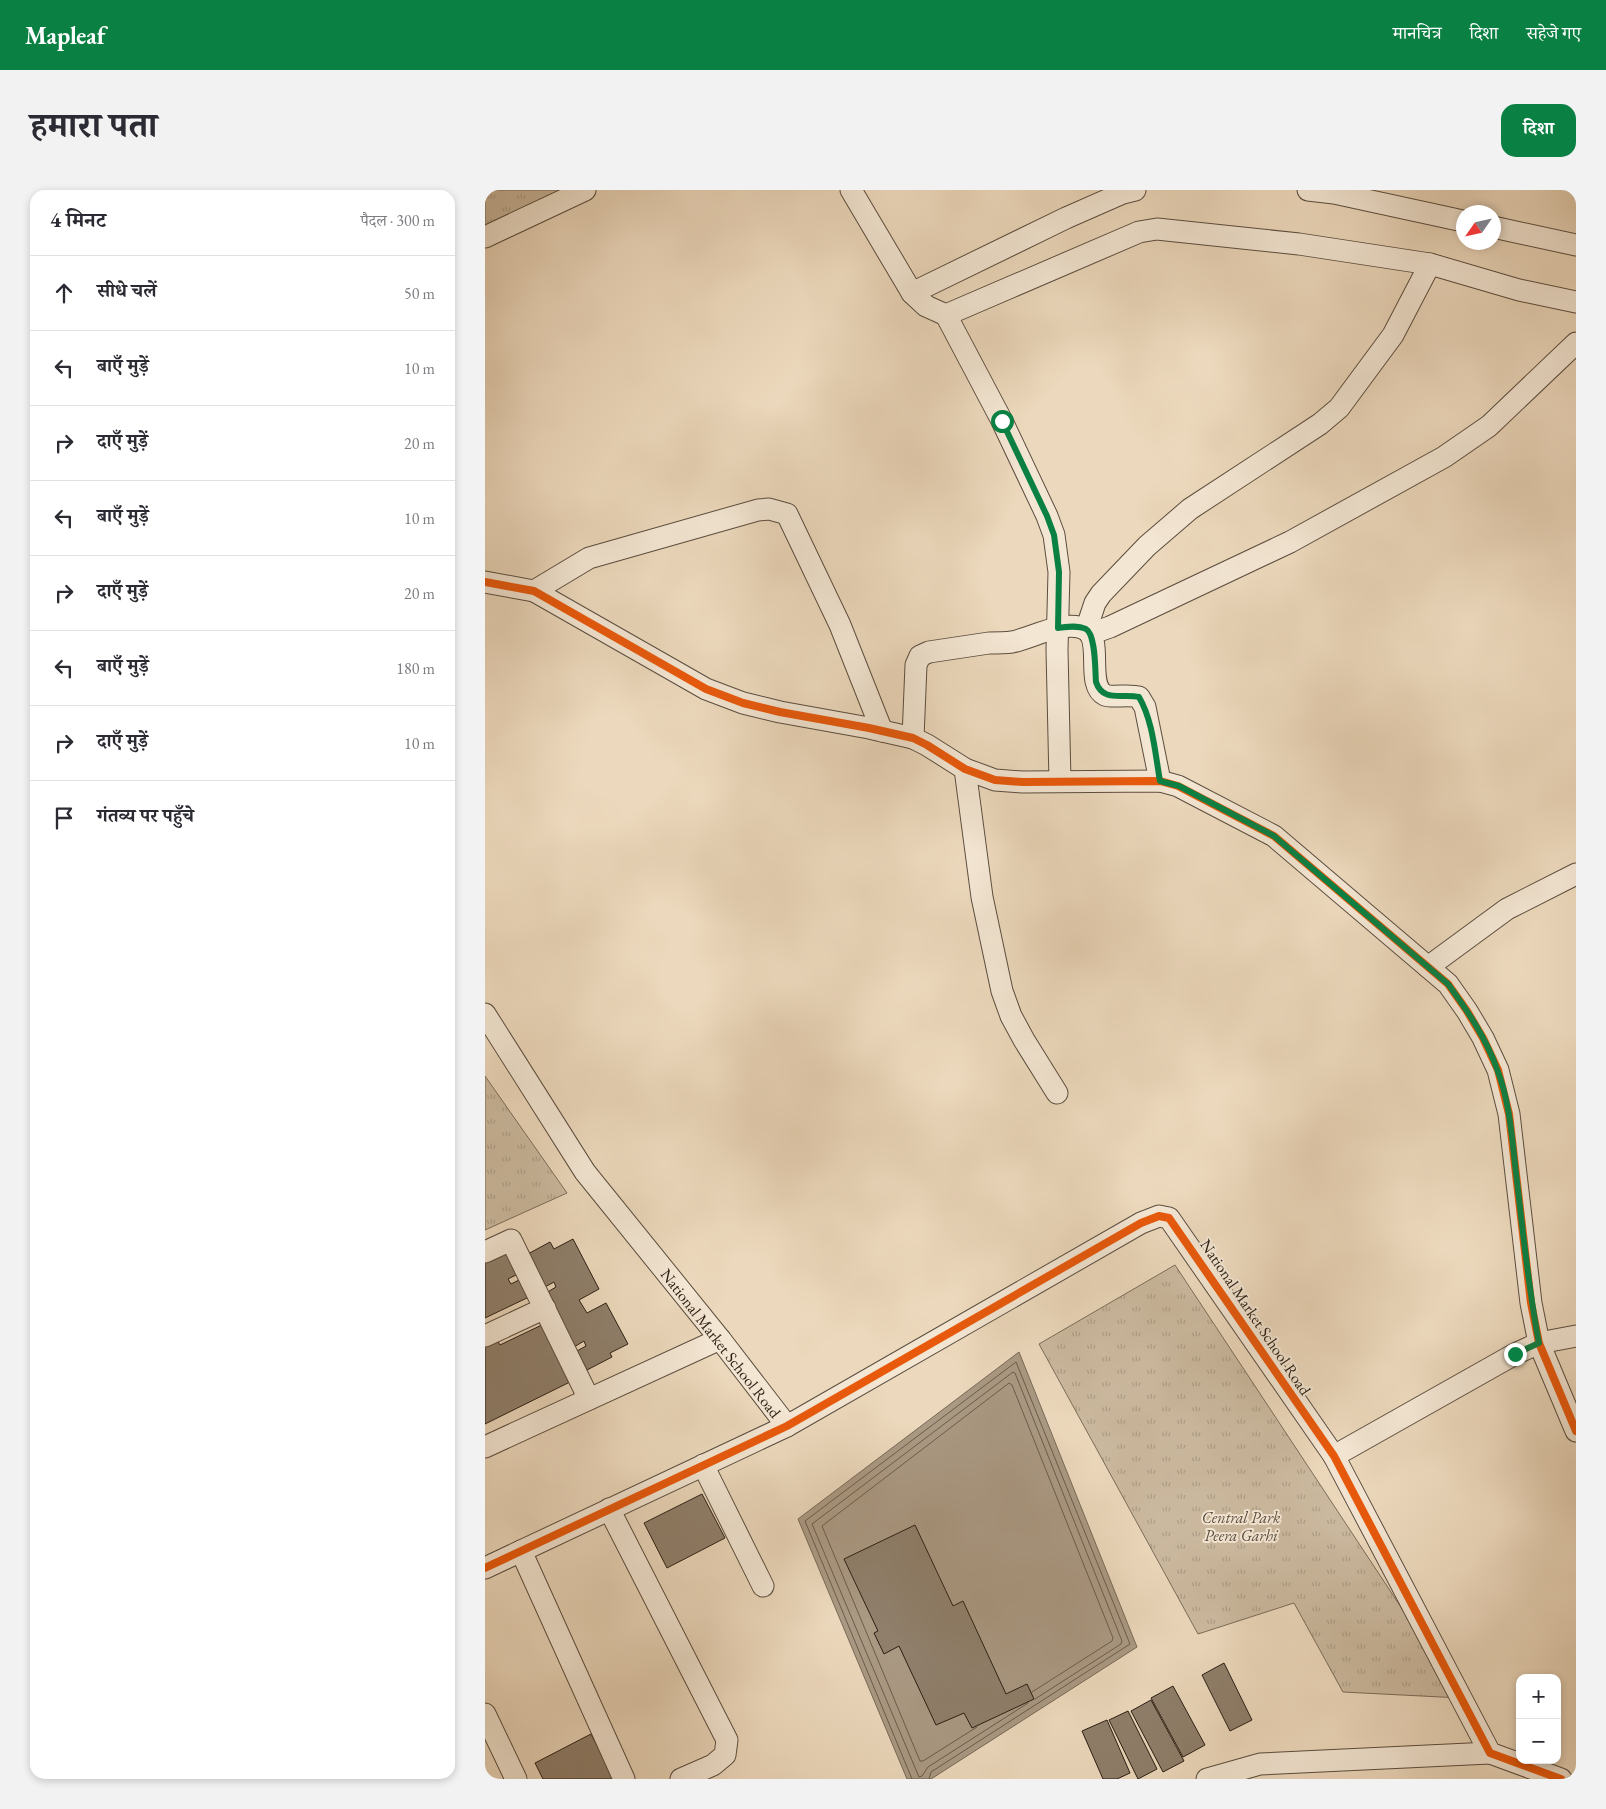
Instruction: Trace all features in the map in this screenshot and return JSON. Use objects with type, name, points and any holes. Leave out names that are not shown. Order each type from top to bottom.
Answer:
[{"type":"street","points":[[485,237],[585,190]]},
{"type":"street","points":[[851,190],[912,293],[926,306],[946,315],[1002,421],[1047,516],[1054,535],[1059,572],[1060,781]]},
{"type":"street","points":[[912,293],[1066,218],[1123,193],[1135,190]]},
{"type":"street","points":[[1308,190],[1334,193],[1456,219]]},
{"type":"street","points":[[946,315],[1139,232],[1157,229],[1299,244],[1430,264],[1519,290],[1576,302]]},
{"type":"street","points":[[1501,229],[1576,245]]},
{"type":"street","points":[[1160,781],[1145,707],[1139,697],[1130,694],[1104,695],[1098,688],[1093,642],[1088,632],[1095,603],[1101,594],[1167,528],[1190,509],[1320,424],[1339,408],[1393,335],[1430,264]]},
{"type":"street","points":[[913,738],[916,665],[921,656],[929,652],[1011,642],[1058,628],[1075,627],[1088,632],[1110,627],[1290,542],[1445,457],[1489,426],[1576,343]]},
{"type":"street","points":[[534,591],[589,558],[757,510],[769,509],[787,514],[840,625],[882,731]]},
{"type":"street","points":[[485,582],[534,591],[706,689],[743,703],[913,738],[965,769],[995,780],[1022,782],[1160,781],[1179,786],[1274,836],[1448,984],[1483,1038],[1498,1070],[1509,1114],[1531,1303],[1539,1343],[1576,1431]]},
{"type":"street","points":[[965,769],[982,897],[1002,991],[1011,1016],[1023,1040],[1057,1093]]},
{"type":"street","points":[[1428,967],[1507,910],[1576,874]]},
{"type":"street","name":"National Market School Road","points":[[485,1014],[585,1172],[720,1339],[787,1426],[1141,1222],[1159,1216],[1169,1218],[1177,1226],[1334,1456],[1490,1753]]},
{"type":"street","points":[[485,1252],[511,1240],[589,1399]]},
{"type":"street","points":[[485,1336],[545,1308]]},
{"type":"street","points":[[1334,1456],[1515,1354],[1539,1343],[1576,1336]]},
{"type":"street","points":[[485,1447],[720,1339]]},
{"type":"street","points":[[485,1568],[787,1426]]},
{"type":"street","points":[[703,1465],[763,1586]]},
{"type":"street","points":[[609,1510],[727,1740],[725,1755],[713,1765],[681,1779]]},
{"type":"street","points":[[521,1551],[624,1779]]},
{"type":"street","points":[[485,1714],[516,1779]]},
{"type":"street","points":[[1207,1779],[1260,1764],[1490,1753],[1561,1779]]},
{"type":"green space","points":[[485,190],[574,190],[485,228]]},
{"type":"green space","points":[[485,1076],[567,1193],[485,1230]]},
{"type":"green space","name":"Central Park Peera Garhi","points":[[1175,1265],[1461,1698],[1343,1692],[1294,1603],[1198,1634],[1039,1344]]},
{"type":"water","points":[[1019,1352],[1137,1647],[931,1779],[907,1779],[798,1519]]},
{"type":"building","points":[[573,1239],[599,1289],[579,1300],[587,1313],[606,1303],[628,1344],[610,1353],[612,1357],[587,1370],[577,1351],[586,1346],[584,1341],[574,1347],[546,1293],[556,1287],[554,1282],[543,1288],[526,1255],[550,1242],[554,1249]]},
{"type":"building","points":[[506,1250],[518,1274],[508,1279],[511,1284],[521,1279],[529,1297],[485,1318],[485,1260]]},
{"type":"building","points":[[548,1322],[576,1379],[485,1424],[485,1346],[497,1340],[500,1345]]},
{"type":"building","points":[[702,1494],[725,1538],[667,1568],[644,1523]]},
{"type":"building","points":[[915,1525],[953,1606],[963,1601],[1006,1694],[1027,1684],[1034,1699],[972,1728],[964,1713],[936,1725],[899,1646],[884,1654],[874,1633],[878,1631],[844,1559]]},
{"type":"building","points":[[1224,1663],[1252,1720],[1230,1731],[1202,1675]]},
{"type":"building","points":[[1173,1686],[1205,1745],[1183,1757],[1151,1698]]},
{"type":"building","points":[[1151,1700],[1184,1761],[1163,1772],[1131,1711]]},
{"type":"building","points":[[1128,1711],[1157,1769],[1138,1779],[1109,1720]]},
{"type":"building","points":[[1107,1720],[1130,1773],[1117,1779],[1103,1779],[1082,1731]]},
{"type":"building","points":[[591,1734],[614,1779],[543,1779],[535,1763]]},
{"type":"cycle path","points":[[485,582],[534,591],[706,689],[743,703],[913,738],[965,769],[995,780],[1022,782],[1160,781],[1178,786],[1274,836],[1448,984],[1483,1038],[1498,1070],[1509,1114],[1531,1303],[1539,1343],[1576,1431]]},
{"type":"cycle path","points":[[485,1568],[787,1426],[1141,1223],[1159,1216],[1169,1218],[1334,1456],[1490,1753],[1561,1779]]},
{"type":"route","points":[[1002,421],[1047,516],[1054,535],[1059,572],[1058,628],[1075,627],[1086,630],[1091,634],[1096,682],[1104,695],[1130,694],[1139,697],[1145,707],[1160,781],[1179,786],[1274,836],[1448,984],[1483,1038],[1498,1070],[1509,1114],[1531,1303],[1539,1343],[1515,1354]]}]
